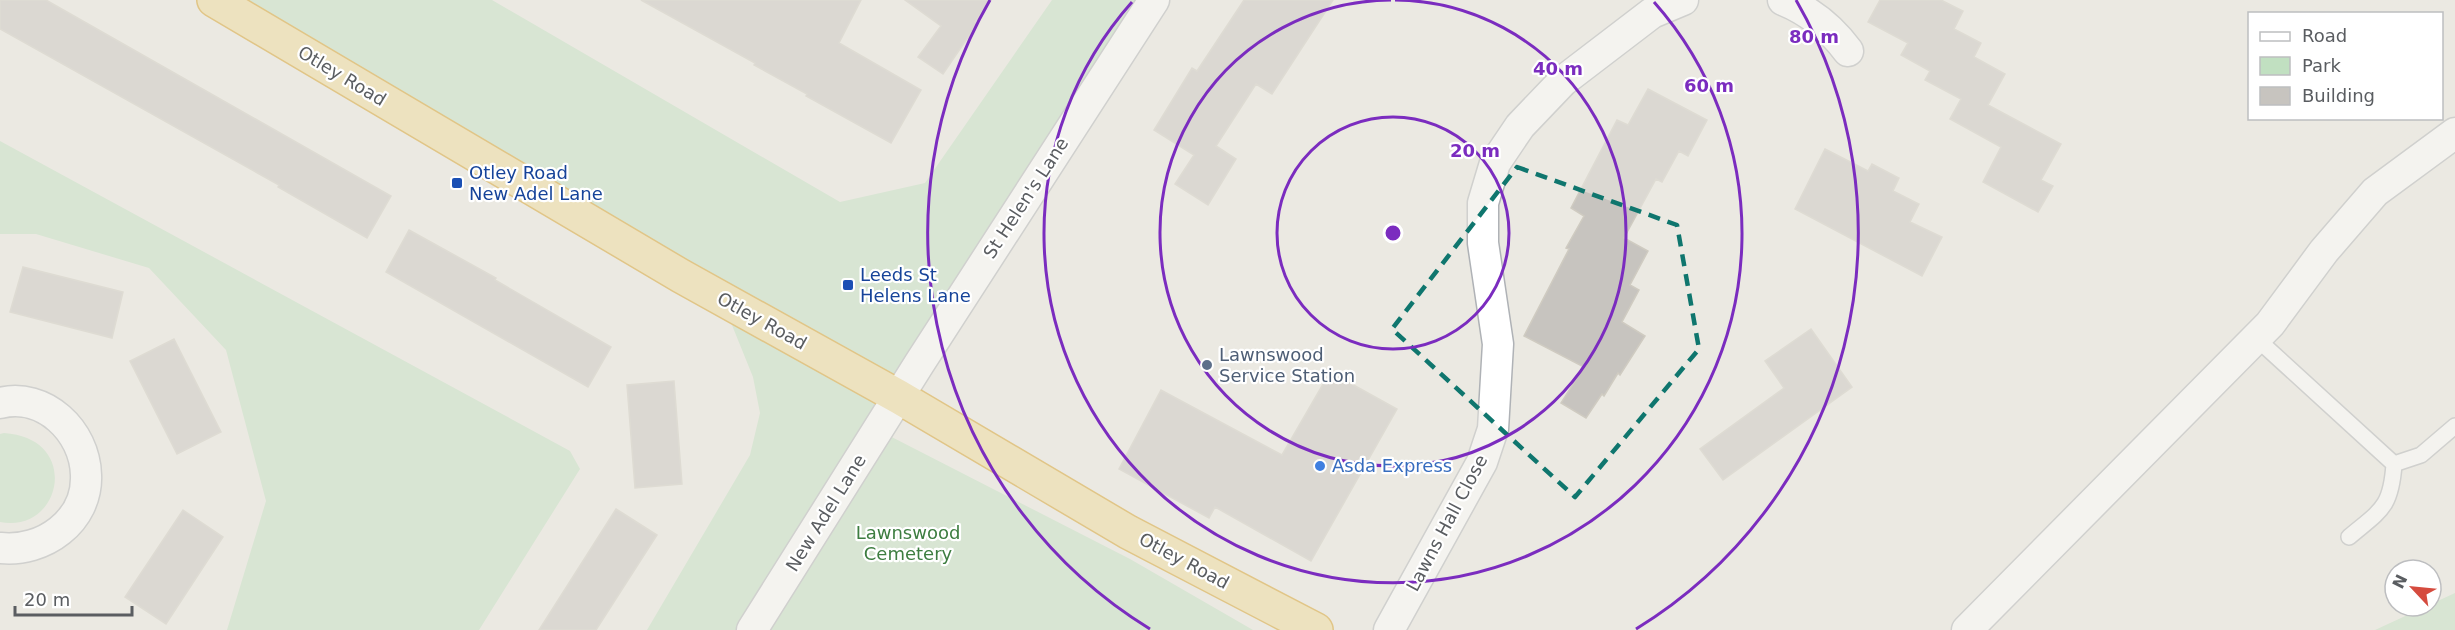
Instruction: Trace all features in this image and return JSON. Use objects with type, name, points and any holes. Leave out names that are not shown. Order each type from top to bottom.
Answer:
[{"type":"highway","name":"Otley Road","points":[[214,0],[681,276],[899,397],[1128,532],[1316,630]]},
{"type":"street","name":"St Helen's Lane","points":[[899,397],[1154,0]]},
{"type":"street","name":"Lawns Hall Close","points":[[1389,630],[1482,462],[1493,429],[1498,344],[1483,243],[1483,203],[1495,163],[1520,126],[1563,81],[1652,13],[1683,0]]},
{"type":"street","points":[[1783,0],[1811,15],[1833,31],[1848,51]]},
{"type":"street","points":[[1967,630],[2271,324],[2324,251],[2375,192],[2455,134]]},
{"type":"street","name":"New Adel Lane","points":[[752,630],[899,397]]},
{"type":"street","points":[[0,403],[13,400],[38,405],[51,411],[77,438],[86,474],[82,500],[66,526],[46,542],[28,548],[0,548]]},
{"type":"lane","points":[[2256,338],[2394,464]]},
{"type":"lane","points":[[2394,464],[2421,455],[2455,426]]},
{"type":"lane","points":[[2349,537],[2385,507],[2394,464]]},
{"type":"highlighted area","points":[[1517,167],[1677,225],[1699,349],[1575,497],[1392,329]]},
{"type":"green space","name":"Lawnswood Cemetery","points":[[214,0],[492,0],[840,202],[925,183],[1052,0],[1154,0],[878,430],[1130,559],[1253,630],[647,630],[750,455],[760,413],[753,377],[721,298]]},
{"type":"green space","points":[[0,141],[570,451],[580,469],[479,630],[227,630],[266,501],[226,350],[149,268],[36,234],[0,234]]},
{"type":"green space","points":[[0,434],[29,439],[45,451],[53,467],[54,484],[49,500],[38,514],[21,522],[0,522]]},
{"type":"green space","points":[[2455,593],[2455,630],[2375,630],[2401,618],[2443,618],[2443,599]]},
{"type":"building","points":[[0,0],[46,0],[391,196],[367,238],[278,187],[279,185],[0,29]]},
{"type":"building","points":[[641,0],[861,0],[839,43],[921,90],[891,143],[806,96],[807,94],[754,65],[755,63]]},
{"type":"building","points":[[905,0],[991,0],[943,74],[918,57],[941,26]]},
{"type":"building","points":[[1244,0],[1333,0],[1272,94],[1256,84],[1216,146],[1236,159],[1208,205],[1175,184],[1194,155],[1154,130],[1192,68],[1197,71]]},
{"type":"building","points":[[1880,0],[1941,0],[1963,11],[1954,29],[1981,43],[1974,57],[2005,74],[1988,105],[2061,144],[2041,180],[2053,186],[2038,212],[1983,182],[2001,147],[1950,119],[1961,99],[1925,80],[1930,71],[1901,55],[1908,43],[1868,22]]},
{"type":"building","points":[[1648,89],[1707,120],[1688,156],[1679,151],[1662,182],[1656,179],[1624,238],[1648,251],[1630,285],[1639,290],[1622,322],[1645,336],[1620,375],[1618,373],[1604,396],[1602,394],[1586,418],[1561,403],[1584,367],[1524,336],[1584,216],[1571,208],[1617,120],[1628,125]]},
{"type":"building","points":[[1825,149],[1868,171],[1872,164],[1899,178],[1893,191],[1919,204],[1910,222],[1942,237],[1922,276],[1795,209]]},
{"type":"building","points":[[409,230],[496,278],[495,280],[611,347],[588,387],[386,272]]},
{"type":"building","points":[[23,267],[123,292],[112,338],[10,312]]},
{"type":"building","points":[[1811,329],[1852,387],[1723,480],[1700,449],[1784,388],[1765,361]]},
{"type":"building","points":[[174,339],[221,432],[177,454],[130,361]]},
{"type":"building","points":[[1330,372],[1397,409],[1311,561],[1215,507],[1209,518],[1119,469],[1161,390],[1282,455]]},
{"type":"building","points":[[674,381],[682,484],[635,488],[627,385]]},
{"type":"building","points":[[616,509],[657,535],[596,630],[539,630]]},
{"type":"building","points":[[183,510],[223,537],[166,624],[125,597]]},
{"type":"place","name":"Otley Road New Adel Lane","points":[[457,183]]},
{"type":"place","name":"Leeds St Helens Lane","points":[[848,285]]},
{"type":"place","name":"Lawnswood Service Station","points":[[1207,365]]},
{"type":"place","name":"Asda Express","points":[[1320,466]]}]
